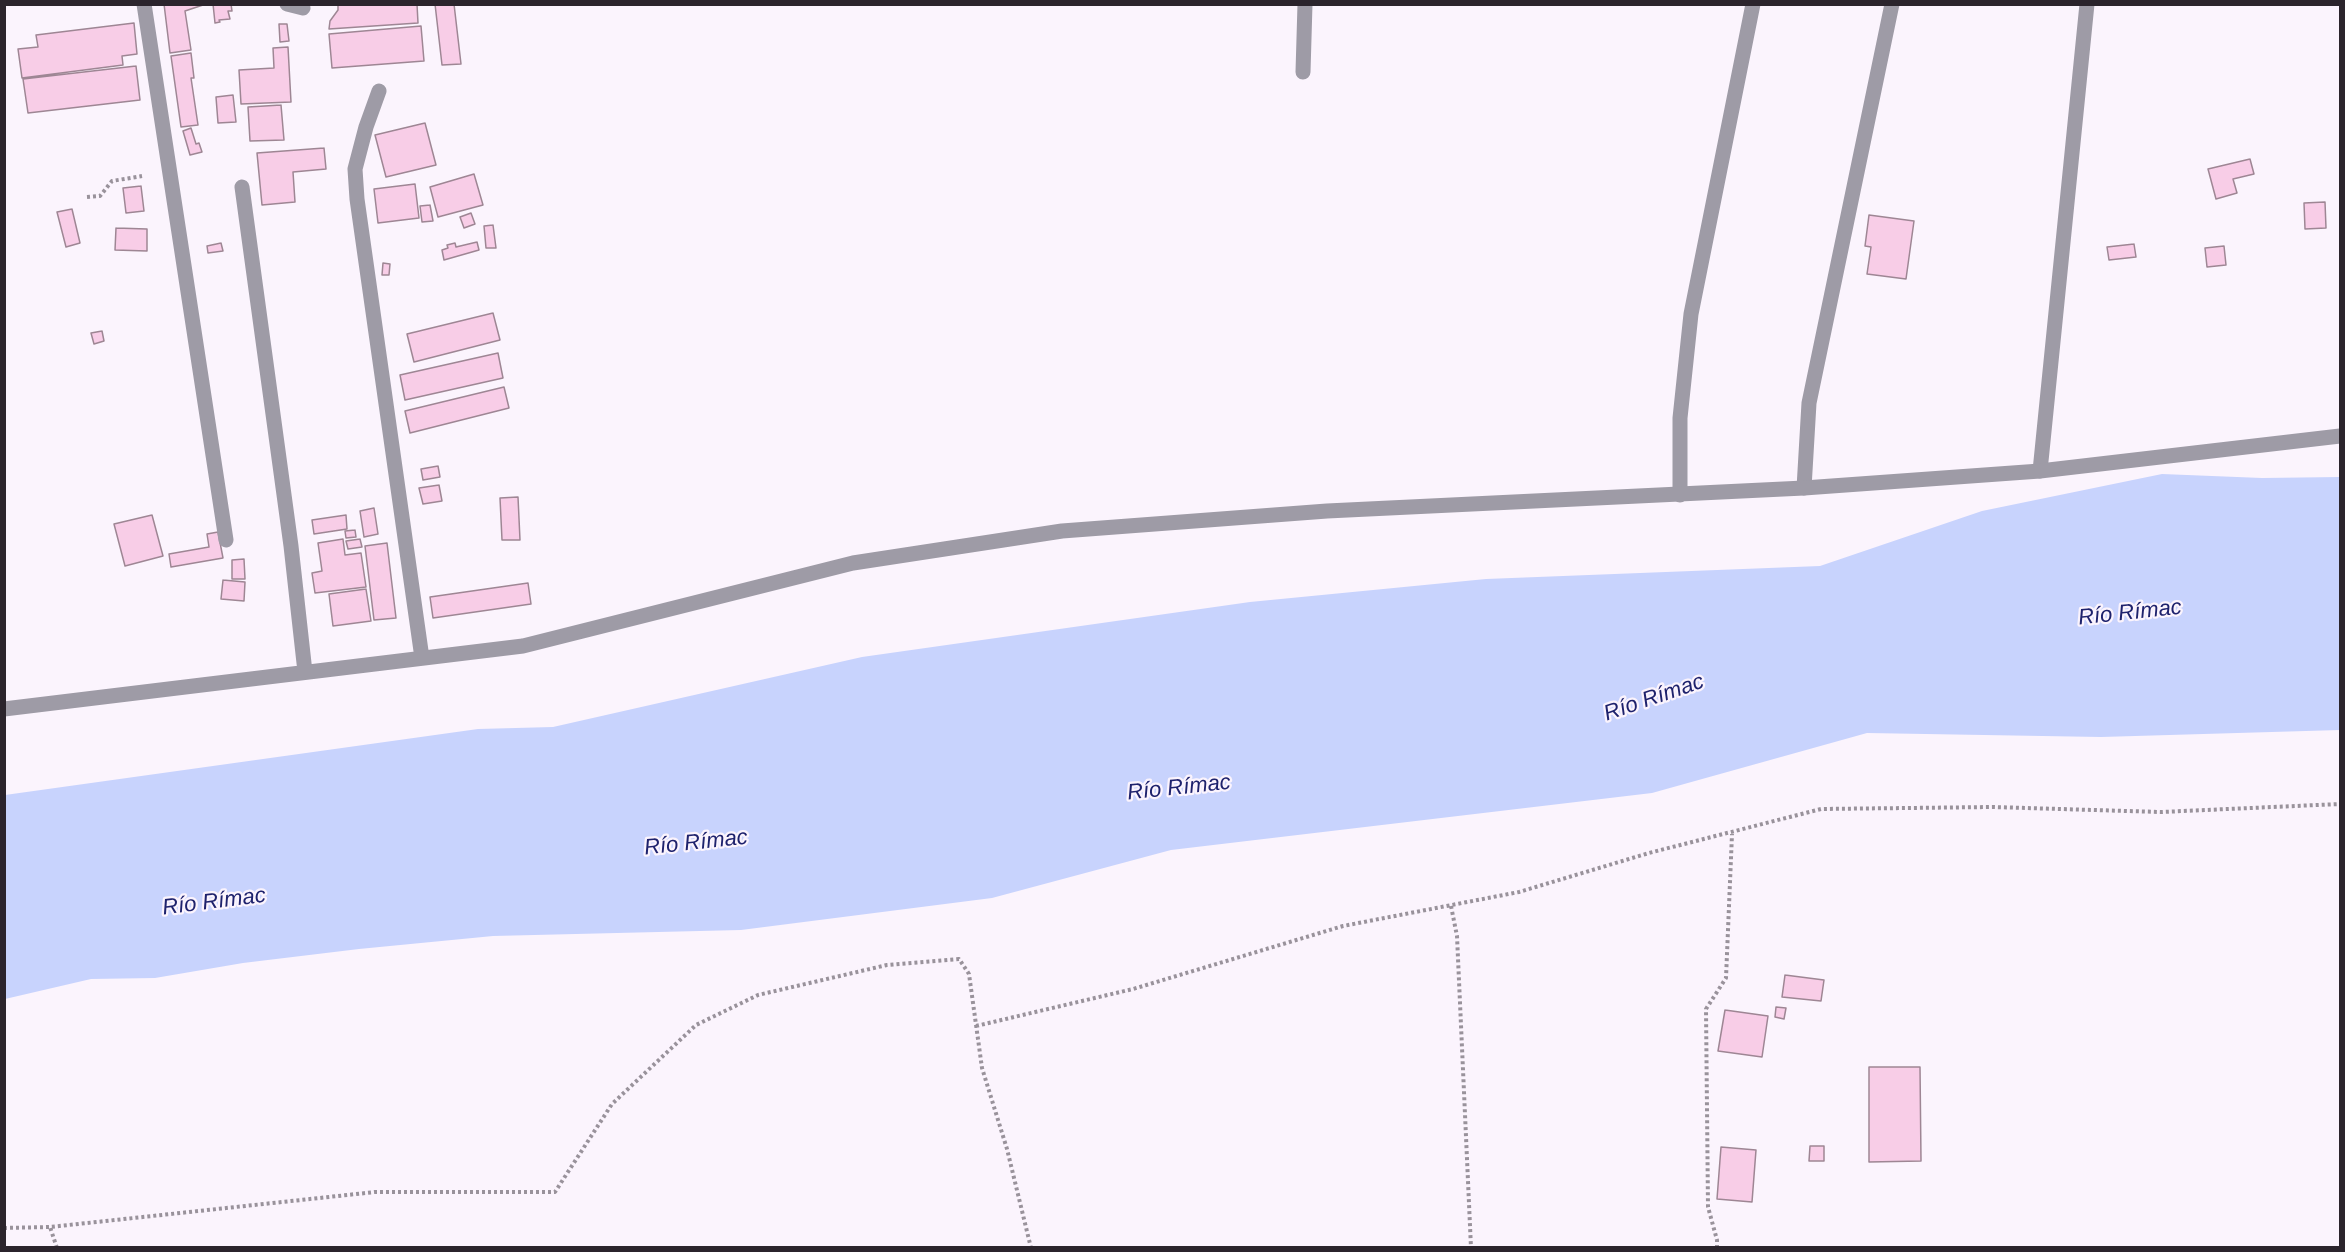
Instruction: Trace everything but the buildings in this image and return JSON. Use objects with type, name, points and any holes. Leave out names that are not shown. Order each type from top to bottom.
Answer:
[{"type":"street","points":[[144,4],[226,540]]},
{"type":"street","points":[[287,4],[303,8]]},
{"type":"street","points":[[1303,72],[1305,4]]},
{"type":"street","points":[[1680,495],[1680,418],[1691,314],[1753,4]]},
{"type":"street","points":[[1804,488],[1809,403],[1892,4]]},
{"type":"street","points":[[2040,471],[2087,4]]},
{"type":"street","points":[[380,90],[366,127],[355,169],[357,199],[422,658]]},
{"type":"street","points":[[242,187],[291,546],[305,672]]},
{"type":"street","points":[[4,709],[523,646],[853,563],[1062,531],[1327,511],[1680,495],[2040,471],[2340,436]]},
{"type":"path","points":[[87,197],[100,196],[112,180],[169,171]]},
{"type":"path","points":[[976,1026],[1133,989],[1343,926],[1519,892],[1649,853],[1732,834],[1821,809],[1993,807],[2161,812],[2340,804]]},
{"type":"path","points":[[1717,1248],[1718,1239],[1708,1208],[1706,1009],[1726,978],[1732,834]]},
{"type":"path","points":[[1451,906],[1457,936],[1471,1248]]},
{"type":"path","points":[[4,1228],[50,1227],[375,1192],[555,1191],[612,1104],[696,1025],[758,995],[887,965],[959,959],[969,975],[982,1068],[1007,1149],[1031,1248]]},
{"type":"path","points":[[50,1227],[57,1248]]},
{"type":"water","name":"Río Rímac","points":[[2162,474],[2262,478],[2340,477],[2340,730],[2101,737],[1867,733],[1652,793],[1171,850],[992,898],[741,930],[493,936],[359,949],[243,963],[155,978],[91,979],[5,999],[5,795],[478,729],[553,727],[862,657],[1250,602],[1486,579],[1820,566],[1982,511]]}]
